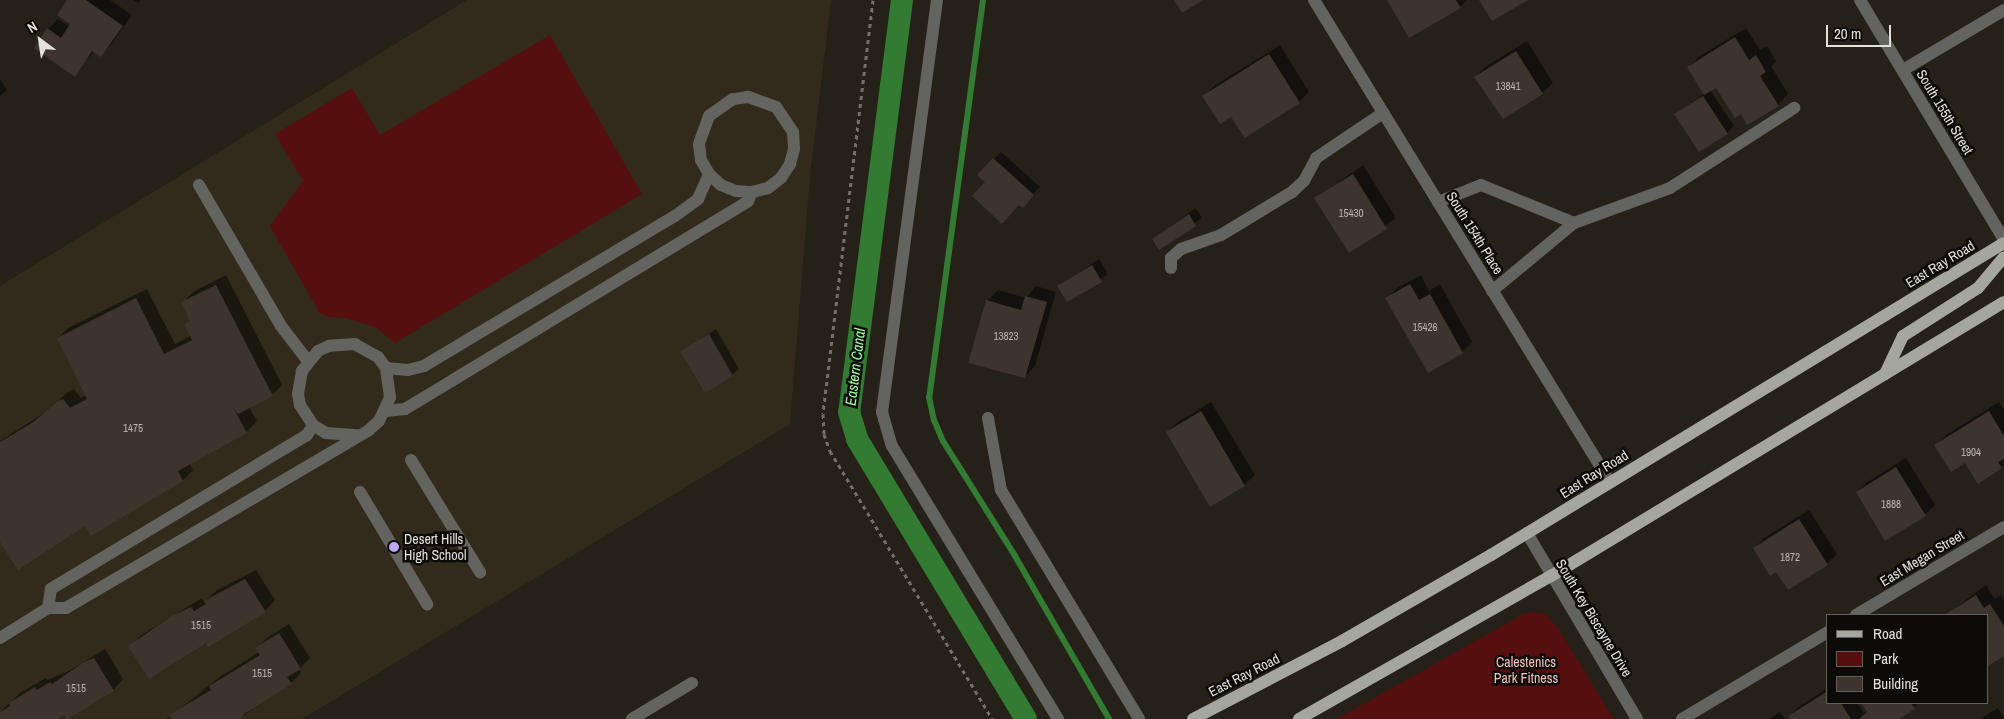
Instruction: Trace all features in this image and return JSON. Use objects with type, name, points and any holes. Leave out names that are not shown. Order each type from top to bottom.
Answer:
[{"type":"main road","name":"East Ray Road","points":[[1193,719],[1342,641],[1527,533],[2004,241]]},
{"type":"main road","points":[[1885,374],[1903,336],[1978,288],[2004,257]]},
{"type":"main road","points":[[1298,719],[1551,576],[2004,302]]},
{"type":"street","points":[[937,0],[882,412],[892,446],[1058,719]]},
{"type":"street","name":"South 154th Place","points":[[1314,0],[1610,482]]},
{"type":"street","name":"South 155th Street","points":[[1860,0],[2004,241]]},
{"type":"street","points":[[1903,70],[2004,10]]},
{"type":"street","points":[[733,99],[762,100],[776,107],[786,118],[793,132],[794,149],[790,164],[781,178],[768,188],[752,192],[736,191],[721,185],[709,174],[702,160],[699,144],[708,116],[733,99]]},
{"type":"street","points":[[1492,291],[1574,223],[1670,188],[1794,108]]},
{"type":"street","points":[[1171,268],[1171,258],[1181,249],[1222,235],[1292,192],[1304,181],[1316,158],[1383,113]]},
{"type":"street","points":[[386,368],[408,370],[424,366],[667,221],[698,199],[709,174]]},
{"type":"street","points":[[199,185],[281,326],[308,360]]},
{"type":"street","points":[[1438,202],[1480,185],[1574,223]]},
{"type":"street","points":[[386,410],[404,409],[453,380],[748,201],[752,192]]},
{"type":"street","points":[[0,638],[48,608],[66,608],[357,435],[379,421],[386,410],[390,382],[386,368],[378,357],[356,344],[329,346],[308,360],[298,382],[298,394],[305,416],[313,425],[326,433],[357,435]]},
{"type":"street","points":[[988,418],[1001,490],[1139,719]]},
{"type":"street","points":[[48,608],[51,589],[307,435],[313,425]]},
{"type":"street","points":[[411,460],[480,572]]},
{"type":"street","points":[[360,492],[427,604]]},
{"type":"street","name":"East Megan Street","points":[[1858,614],[2004,527]]},
{"type":"street","name":"South Key Biscayne Drive","points":[[1527,533],[1637,719]]},
{"type":"street","points":[[1682,719],[1826,633]]},
{"type":"street","points":[[632,719],[692,683]]},
{"type":"shaded area","points":[[467,0],[831,0],[810,176],[790,424],[302,719],[0,719],[0,286]]},
{"type":"green space","points":[[550,35],[642,194],[395,343],[375,327],[346,318],[327,317],[319,312],[270,226],[303,181],[275,134],[352,88],[380,135]]},
{"type":"green space","name":"Calestenics Park Fitness","points":[[1532,612],[1546,614],[1558,628],[1614,719],[1337,719],[1523,614]]},
{"type":"building","points":[[67,0],[86,0],[123,26],[101,57],[92,51],[75,77],[34,48],[47,28],[61,38],[70,24],[57,15]]},
{"type":"building","points":[[1174,0],[1203,0],[1182,13]]},
{"type":"building","points":[[1387,0],[1456,0],[1461,8],[1409,38]]},
{"type":"building","points":[[1479,0],[1528,0],[1492,21]]},
{"type":"building","points":[[1735,37],[1749,60],[1756,55],[1766,72],[1760,76],[1779,106],[1747,125],[1741,114],[1735,118],[1716,88],[1704,95],[1687,67]]},
{"type":"building","points":[[1516,51],[1543,94],[1503,119],[1474,77]]},
{"type":"building","points":[[1269,54],[1300,103],[1245,138],[1231,117],[1220,124],[1202,96]]},
{"type":"building","points":[[1703,96],[1728,134],[1699,152],[1674,114]]},
{"type":"building","points":[[993,158],[1034,195],[1023,208],[1019,205],[1002,224],[972,196],[985,182],[977,175]]},
{"type":"building","points":[[1353,174],[1387,229],[1349,253],[1314,198]]},
{"type":"building","points":[[1189,214],[1196,226],[1159,250],[1152,239]]},
{"type":"building","points":[[1092,265],[1102,282],[1067,302],[1057,286]]},
{"type":"building","points":[[1410,284],[1419,300],[1430,294],[1463,353],[1428,373],[1385,298]]},
{"type":"building","points":[[216,285],[273,396],[238,414],[234,409],[247,433],[178,471],[183,481],[91,536],[85,526],[18,570],[0,542],[0,442],[32,423],[58,401],[63,399],[70,408],[87,399],[57,338],[136,298],[164,354],[192,340],[184,324],[190,321],[181,302]]},
{"type":"building","points":[[1025,296],[1047,302],[1025,378],[968,363],[986,300],[1021,310]]},
{"type":"building","points":[[709,334],[733,376],[705,393],[680,351]]},
{"type":"building","points":[[1201,411],[1245,486],[1210,507],[1166,432]]},
{"type":"building","points":[[1989,411],[2004,436],[2004,459],[1998,462],[2002,468],[1978,484],[1965,463],[1951,472],[1934,445]]},
{"type":"building","points":[[1896,467],[1926,516],[1885,541],[1856,492]]},
{"type":"building","points":[[1799,519],[1828,565],[1788,590],[1776,572],[1770,576],[1753,548]]},
{"type":"building","points":[[245,579],[266,612],[208,647],[206,643],[149,679],[128,646],[172,616],[191,607],[194,611],[206,604],[204,601]]},
{"type":"building","points":[[1976,595],[1984,608],[1990,604],[2004,626],[2004,656],[1989,665],[1989,614],[1946,614]]},
{"type":"building","points":[[279,633],[301,669],[287,677],[292,684],[244,714],[241,719],[171,719],[169,715],[211,690],[209,686],[260,655],[255,648]]},
{"type":"building","points":[[94,658],[114,691],[67,719],[64,715],[57,719],[0,719],[0,712],[10,706],[9,703],[35,687],[37,690],[50,682],[52,684],[84,662]]},
{"type":"building","points":[[1826,692],[1826,704],[1842,704],[1851,719],[1790,719],[1788,716]]},
{"type":"building","points":[[1862,704],[1912,704],[1915,709],[1899,719],[1859,719],[1867,712]]},
{"type":"waterway","name":"Eastern Canal","points":[[902,0],[849,412],[857,439],[1026,719]]},
{"type":"waterway","points":[[983,0],[929,397],[934,420],[943,441],[1015,556],[1109,719]]},
{"type":"place","name":"Desert Hills High School","points":[[394,547]]}]
